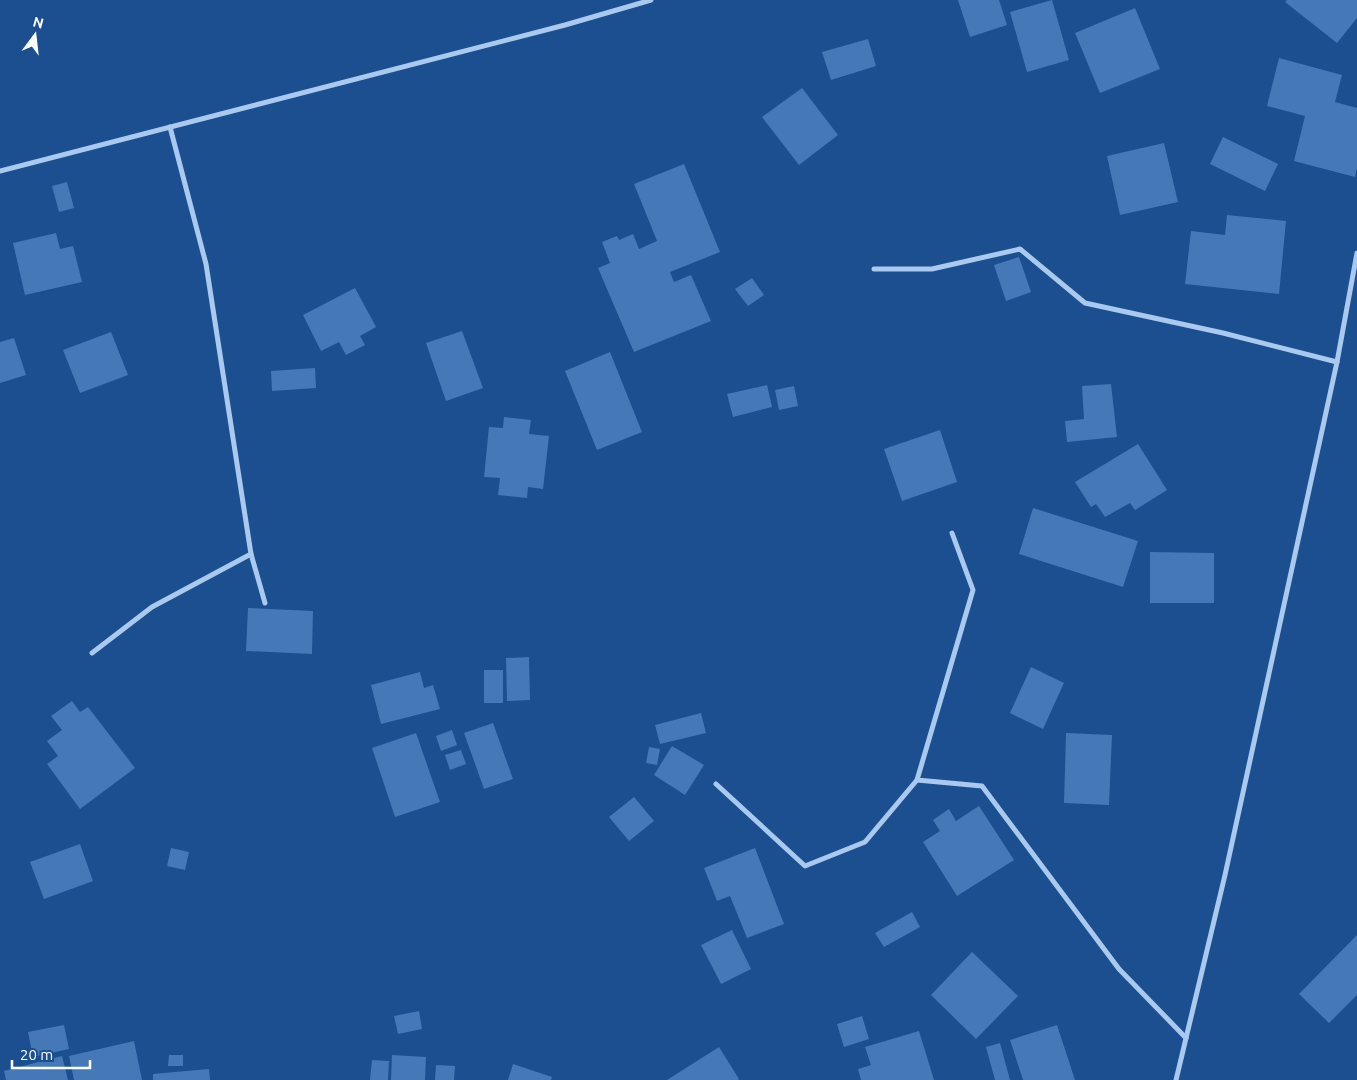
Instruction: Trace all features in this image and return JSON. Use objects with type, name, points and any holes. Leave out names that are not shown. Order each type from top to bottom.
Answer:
[{"type":"street","points":[[0,171],[565,25],[651,0]]},
{"type":"street","points":[[170,128],[206,264],[252,554],[264,603]]},
{"type":"street","points":[[874,269],[932,269],[1020,249],[1085,303],[1223,333],[1337,362]]},
{"type":"street","points":[[1176,1080],[1225,875],[1337,362],[1357,253]]},
{"type":"street","points":[[716,784],[805,866],[865,842],[917,780],[973,590],[952,533]]},
{"type":"street","points":[[92,653],[152,607],[252,554]]},
{"type":"street","points":[[917,780],[982,786],[1119,970],[1186,1038]]},
{"type":"building","points":[[958,0],[999,0],[1007,25],[970,37]]},
{"type":"building","points":[[1052,0],[1069,60],[1027,72],[1010,12]]},
{"type":"building","points":[[1287,0],[1357,0],[1357,18],[1337,43],[1285,2]]},
{"type":"building","points":[[1135,8],[1160,69],[1100,93],[1075,33]]},
{"type":"building","points":[[868,39],[876,66],[831,80],[822,52]]},
{"type":"building","points":[[1279,58],[1342,75],[1335,102],[1357,108],[1357,168],[1355,177],[1294,161],[1305,116],[1267,106]]},
{"type":"building","points":[[802,88],[838,135],[799,165],[762,117]]},
{"type":"building","points":[[1223,137],[1278,164],[1265,191],[1210,164]]},
{"type":"building","points":[[1164,143],[1178,202],[1120,215],[1107,156]]},
{"type":"building","points":[[684,164],[720,252],[670,272],[674,282],[691,275],[711,321],[634,352],[598,268],[610,263],[602,242],[617,236],[619,240],[633,234],[639,249],[657,241],[634,184]]},
{"type":"building","points":[[67,182],[74,208],[59,212],[52,186]]},
{"type":"building","points":[[1227,215],[1286,221],[1279,294],[1185,284],[1191,231],[1225,235]]},
{"type":"building","points":[[56,233],[60,249],[73,246],[82,282],[25,295],[13,243]]},
{"type":"building","points":[[1019,257],[1031,292],[1006,301],[994,265]]},
{"type":"building","points":[[752,278],[764,295],[748,306],[735,289]]},
{"type":"building","points":[[355,288],[376,327],[360,336],[365,345],[346,355],[339,342],[321,351],[303,315]]},
{"type":"building","points":[[462,331],[483,388],[446,401],[426,343]]},
{"type":"building","points":[[111,332],[128,375],[80,393],[63,350]]},
{"type":"building","points":[[14,338],[26,375],[0,383],[0,342]]},
{"type":"building","points":[[610,352],[642,432],[597,450],[565,371]]},
{"type":"building","points":[[315,368],[316,388],[272,391],[271,371]]},
{"type":"building","points":[[1111,384],[1117,437],[1067,442],[1065,421],[1084,419],[1082,386]]},
{"type":"building","points":[[767,385],[772,407],[733,417],[727,394]]},
{"type":"building","points":[[794,386],[798,406],[779,410],[775,390]]},
{"type":"building","points":[[504,417],[531,420],[529,434],[549,436],[543,489],[528,487],[527,498],[498,495],[500,478],[484,477],[489,427],[503,428]]},
{"type":"building","points":[[940,430],[957,482],[902,501],[884,449]]},
{"type":"building","points":[[1138,444],[1167,490],[1135,510],[1130,503],[1105,517],[1096,504],[1091,507],[1075,482]]},
{"type":"building","points":[[1033,508],[1138,541],[1123,587],[1019,554]]},
{"type":"building","points":[[1150,552],[1214,553],[1214,603],[1150,603]]},
{"type":"building","points":[[248,608],[313,611],[312,654],[246,651]]},
{"type":"building","points":[[529,657],[530,700],[507,701],[506,658]]},
{"type":"building","points":[[1031,667],[1064,683],[1043,729],[1010,713]]},
{"type":"building","points":[[484,670],[503,670],[503,703],[484,703]]},
{"type":"building","points":[[420,672],[424,688],[433,685],[440,709],[381,724],[371,685]]},
{"type":"building","points":[[72,701],[80,712],[88,707],[135,768],[80,809],[47,764],[58,756],[47,741],[62,730],[51,716]]},
{"type":"building","points":[[701,713],[706,733],[660,744],[655,725]]},
{"type":"building","points":[[493,723],[513,779],[484,789],[464,733]]},
{"type":"building","points":[[452,730],[457,745],[441,751],[436,736]]},
{"type":"building","points":[[416,733],[440,802],[395,817],[372,748]]},
{"type":"building","points":[[1066,733],[1112,735],[1109,805],[1064,803]]},
{"type":"building","points":[[672,746],[704,765],[685,795],[654,775]]},
{"type":"building","points":[[649,747],[660,749],[657,765],[646,763]]},
{"type":"building","points":[[461,750],[466,764],[450,770],[445,755]]},
{"type":"building","points":[[634,797],[654,821],[629,841],[609,817]]},
{"type":"building","points":[[979,806],[1014,860],[957,896],[923,842],[940,831],[933,820],[949,809],[956,821]]},
{"type":"building","points":[[80,844],[93,881],[44,899],[30,862]]},
{"type":"building","points":[[171,848],[189,852],[185,870],[167,866]]},
{"type":"building","points":[[755,848],[784,924],[747,938],[730,896],[717,901],[704,868]]},
{"type":"building","points":[[912,912],[920,927],[884,947],[875,933]]},
{"type":"building","points":[[732,930],[751,969],[721,984],[701,945]]},
{"type":"building","points":[[1357,935],[1357,995],[1329,1023],[1299,994]]},
{"type":"building","points":[[972,952],[1018,996],[976,1039],[931,995]]},
{"type":"building","points":[[419,1011],[422,1029],[398,1034],[394,1016]]},
{"type":"building","points":[[862,1016],[869,1039],[844,1047],[837,1024]]},
{"type":"building","points":[[64,1025],[69,1049],[33,1057],[28,1032]]},
{"type":"building","points":[[1057,1025],[1075,1080],[1023,1080],[1010,1040]]},
{"type":"building","points":[[919,1031],[934,1080],[861,1080],[858,1069],[871,1065],[865,1047]]},
{"type":"building","points":[[134,1041],[142,1080],[74,1080],[69,1056]]},
{"type":"building","points":[[1000,1043],[1010,1080],[995,1080],[986,1047]]},
{"type":"building","points":[[719,1047],[738,1080],[667,1080]]},
{"type":"building","points":[[169,1055],[183,1055],[183,1066],[168,1066]]},
{"type":"building","points":[[392,1055],[426,1057],[425,1080],[391,1080]]},
{"type":"building","points":[[62,1056],[68,1080],[6,1080],[4,1071]]},
{"type":"building","points":[[372,1060],[389,1061],[388,1080],[370,1080]]},
{"type":"building","points":[[513,1064],[552,1077],[551,1080],[508,1080]]},
{"type":"building","points":[[436,1065],[455,1066],[454,1080],[435,1080]]},
{"type":"building","points":[[209,1069],[210,1080],[153,1080],[153,1074]]}]
